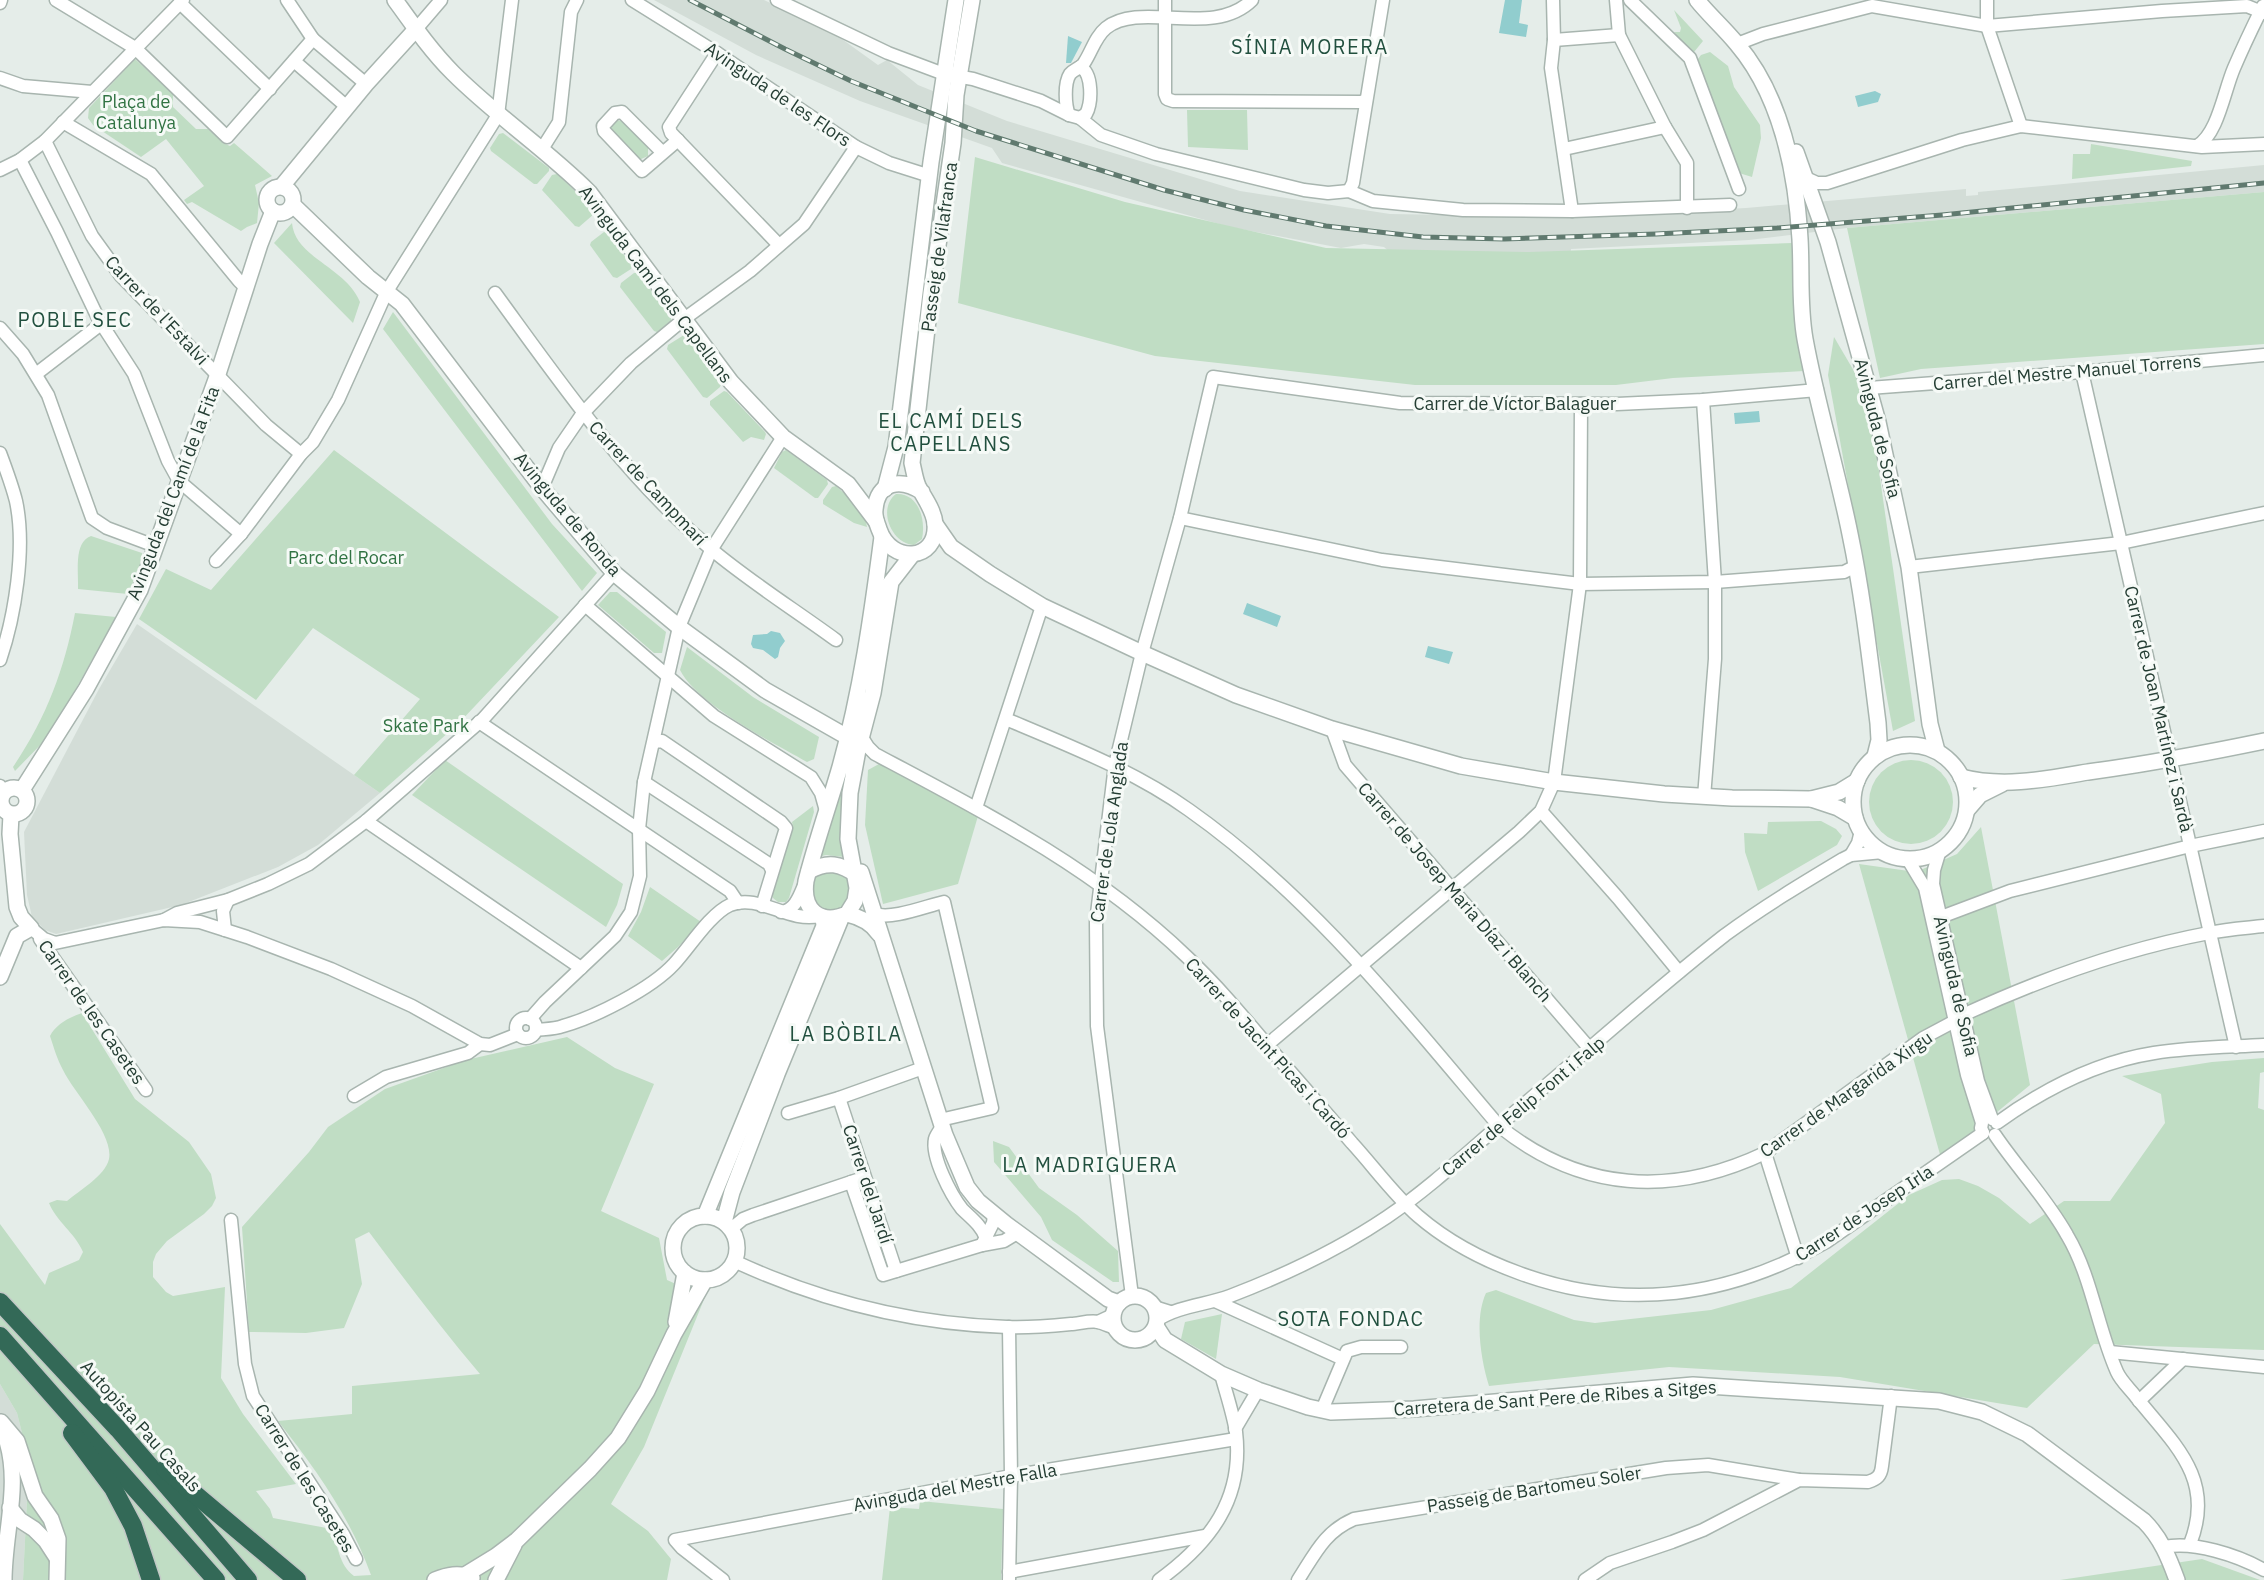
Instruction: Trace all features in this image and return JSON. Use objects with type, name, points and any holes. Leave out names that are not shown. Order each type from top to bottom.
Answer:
[{"type":"highway","name":"Autopista Pau Casals","points":[[0,1302],[118,1429],[248,1580]]},
{"type":"highway","points":[[0,1337],[113,1488],[133,1526],[151,1580]]},
{"type":"highway","points":[[0,1337],[216,1580]]},
{"type":"highway","points":[[118,1429],[297,1580]]},
{"type":"street","points":[[56,0],[135,48],[227,137],[314,39]]},
{"type":"street","points":[[287,0],[314,39],[366,84]]},
{"type":"street","name":"Avinguda Camí dels Capellans","points":[[395,0],[450,71],[589,192],[731,381],[783,437],[848,484],[868,492],[884,491]]},
{"type":"street","points":[[282,186],[291,191],[294,200],[290,209],[282,213],[273,211],[267,203],[269,193],[282,186],[347,106],[441,0]]},
{"type":"street","points":[[216,561],[241,534],[301,454],[313,442],[338,400],[387,291],[498,115],[512,0]]},
{"type":"street","points":[[542,149],[559,122],[571,12],[578,0]]},
{"type":"street","name":"Avinguda de les Flors","points":[[632,0],[717,53],[856,147],[889,163],[930,176]]},
{"type":"street","points":[[778,0],[888,53],[951,75],[973,79],[1041,101],[1074,117],[1101,135],[1156,154],[1304,190],[1328,193],[1349,192],[1373,201],[1463,210],[1572,211],[1730,205]]},
{"type":"street","name":"Passeig de Vilafranca","points":[[922,492],[917,484],[912,463],[931,293],[953,143],[951,75],[956,0]]},
{"type":"street","name":"Passeig de Vilafranca","points":[[884,491],[896,447],[930,176],[951,75],[972,0]]},
{"type":"street","points":[[1165,0],[1165,94],[1167,99],[1185,101],[1366,101]]},
{"type":"street","points":[[1041,101],[1056,99],[1067,85],[1070,75],[1080,67],[1100,34],[1113,23],[1128,18],[1225,16],[1244,8],[1252,0]]},
{"type":"street","points":[[1349,192],[1353,183],[1383,0]]},
{"type":"street","points":[[1553,0],[1554,40],[1551,68],[1572,211]]},
{"type":"street","points":[[1616,0],[1619,35],[1665,128],[1688,163],[1687,208]]},
{"type":"street","points":[[1630,0],[1690,58],[1739,189]]},
{"type":"street","name":"Avinguda de Sofia","points":[[1697,0],[1737,44],[1763,85],[1806,178],[1840,282],[1887,460],[1909,567],[1930,724],[1937,751]]},
{"type":"street","points":[[1987,0],[1987,26],[2021,126]]},
{"type":"street","points":[[0,170],[20,160],[45,141],[181,1],[270,89]]},
{"type":"street","points":[[1737,44],[1763,34],[1872,3],[1987,26],[2162,6],[2247,6],[2263,10],[2233,69],[2215,124],[2205,142],[2197,146]]},
{"type":"street","points":[[1554,40],[1619,35]]},
{"type":"street","points":[[717,53],[669,127],[671,133],[779,245]]},
{"type":"street","points":[[294,61],[347,106]]},
{"type":"street","points":[[1074,117],[1086,114],[1089,105],[1088,75],[1080,67]]},
{"type":"street","points":[[0,78],[23,86],[92,92]]},
{"type":"street","points":[[1067,85],[1074,117]]},
{"type":"street","points":[[662,152],[622,112],[615,113],[603,126],[604,131],[642,171],[678,140]]},
{"type":"street","name":"Avinguda de Sofia","points":[[1776,115],[1792,167],[1800,240],[1800,286],[1805,337],[1856,566],[1878,723],[1879,740],[1875,756]]},
{"type":"street","points":[[63,122],[151,174],[245,287]]},
{"type":"street","points":[[2215,124],[2220,139],[2229,147]]},
{"type":"street","points":[[1806,178],[1817,183],[1827,183],[1962,140],[2021,126],[2197,146],[2229,147],[2264,144]]},
{"type":"street","points":[[1564,149],[1665,128]]},
{"type":"street","name":"Carrer de l'Estalvi","points":[[45,141],[92,236],[121,276],[266,425],[301,454]]},
{"type":"street","points":[[542,488],[559,448],[583,413],[631,363],[684,319],[750,271],[804,224],[856,147]]},
{"type":"street","points":[[20,160],[101,324],[134,374],[168,461],[179,482],[241,534]]},
{"type":"street","name":"Avinguda de Ronda","points":[[293,205],[368,277],[402,304],[542,488],[614,573],[679,627],[765,690],[842,734],[854,736]]},
{"type":"street","name":"Avinguda del Camí de la Fita","points":[[21,790],[86,689],[140,590],[218,374],[245,287],[273,211]]},
{"type":"street","name":"Carrer de Campmarí","points":[[495,292],[583,413],[646,486],[711,550],[836,640]]},
{"type":"street","points":[[36,374],[101,324]]},
{"type":"street","points":[[0,328],[22,354],[48,395],[92,518],[108,528],[155,546]]},
{"type":"street","name":"Carrer del Mestre Manuel Torrens","points":[[1869,388],[2264,355]]},
{"type":"street","name":"Carrer de Joan Martínez i Sardà","points":[[2082,372],[2236,1047]]},
{"type":"street","name":"Carrer de Víctor Balaguer","points":[[1213,377],[1400,403],[1581,404],[1703,400],[1817,390]]},
{"type":"street","name":"Carrer de Lola Anglada","points":[[1117,1308],[1097,1026],[1095,956],[1100,883],[1115,765],[1142,653],[1180,518],[1213,377]]},
{"type":"street","points":[[1703,400],[1715,582],[1715,659],[1704,797]]},
{"type":"street","points":[[1267,1045],[1541,811],[1554,782],[1580,584],[1581,404]]},
{"type":"street","points":[[533,1024],[545,1002],[615,936],[631,912],[640,876],[639,829],[644,782],[679,627],[711,550],[783,437]]},
{"type":"street","points":[[0,453],[16,502],[20,539],[12,618],[0,660]]},
{"type":"street","points":[[781,912],[788,911],[795,903],[807,876],[826,811],[873,693],[891,582],[919,552],[934,535],[935,524],[932,511],[922,492],[906,483],[895,482],[884,491],[875,511],[876,521],[888,546],[896,552],[919,552],[942,550],[963,557]]},
{"type":"street","name":"Avinguda Camí dels Capellans","points":[[848,484],[876,521]]},
{"type":"street","points":[[1909,567],[2121,543],[2264,513]]},
{"type":"street","points":[[1180,518],[1382,561],[1580,584],[1715,582],[1844,572],[1856,566]]},
{"type":"street","points":[[935,524],[946,542],[963,557],[1042,606],[1142,653],[1236,695],[1332,729],[1461,766],[1554,782],[1704,797],[1811,799],[1839,792],[1857,781]]},
{"type":"street","points":[[734,1261],[788,1285],[856,1306],[922,1320],[1009,1327],[1098,1322],[1117,1308],[1143,1298],[1157,1320],[1133,1340],[1126,1338],[1117,1308],[978,1201],[967,1187],[941,1123],[875,914],[859,877],[848,838],[849,806],[855,764],[854,736],[882,537]]},
{"type":"street","points":[[11,815],[10,834],[16,906],[21,917],[34,931],[50,941],[61,943],[164,920],[177,913],[228,900],[309,864],[366,821],[424,772],[479,722],[614,573]]},
{"type":"street","points":[[585,605],[714,716],[811,777],[821,793],[826,811]]},
{"type":"street","points":[[976,808],[1042,606]]},
{"type":"street","name":"Carrer de Margarida Xirgu","points":[[1006,719],[1115,765],[1187,808],[1293,894],[1362,965],[1499,1126],[1516,1140],[1562,1164],[1604,1178],[1631,1182],[1659,1182],[1692,1179],[1737,1167],[1765,1154],[1923,1038],[2001,998],[2112,957],[2210,932],[2264,926]]},
{"type":"street","points":[[479,722],[730,891],[738,903]]},
{"type":"street","name":"Carrer de Josep Maria Díaz i Blanch","points":[[1332,729],[1345,765],[1590,1048]]},
{"type":"street","name":"Carrer de Jacint Picas i Cardó","points":[[854,736],[875,754],[1041,845],[1100,883],[1186,956],[1226,996],[1405,1203]]},
{"type":"street","points":[[654,742],[662,741],[781,822],[786,828],[762,906]]},
{"type":"street","points":[[1961,777],[2005,783],[2170,760],[2264,741]]},
{"type":"street","points":[[1811,799],[1838,808],[1858,825],[1870,842],[1883,852],[1907,858],[1924,857],[1940,850],[1952,840],[1966,810],[1967,794],[1961,777],[1951,762],[1937,751],[1921,746],[1905,745],[1889,748],[1875,756],[1864,767],[1857,781],[1853,799],[1858,825],[1858,843],[1851,855]]},
{"type":"street","points":[[855,764],[869,753],[875,754]]},
{"type":"street","points":[[644,782],[769,864],[772,870]]},
{"type":"street","points":[[1966,810],[1980,795],[2005,783]]},
{"type":"street","points":[[2,789],[21,790],[28,799],[26,808],[17,815],[11,815],[2,807],[2,789]]},
{"type":"street","points":[[1541,811],[1618,898],[1679,972]]},
{"type":"street","points":[[366,821],[581,968]]},
{"type":"street","points":[[1941,916],[2010,891],[2190,846],[2264,831]]},
{"type":"street","name":"Avinguda de Sofia","points":[[1940,850],[1933,878],[1959,1018]]},
{"type":"street","name":"Carrer de Felip Font i Falp","points":[[1157,1320],[1215,1301],[1302,1266],[1352,1239],[1405,1203],[1727,934],[1780,897],[1851,855],[1883,852]]},
{"type":"street","name":"Avinguda de Sofia","points":[[1907,858],[1925,888],[1990,1127],[2068,1235],[2084,1273],[2118,1375],[2179,1449],[2191,1468],[2199,1503],[2198,1522],[2190,1545]]},
{"type":"street","points":[[822,920],[808,905],[805,890],[807,876],[823,865],[831,864],[843,867],[859,877]]},
{"type":"street","points":[[727,1226],[732,1192],[828,949],[857,896],[859,877]]},
{"type":"street","points":[[225,930],[223,911],[228,900]]},
{"type":"street","points":[[875,914],[885,916],[944,902],[992,1108],[941,1123]]},
{"type":"street","points":[[164,920],[200,922],[301,957],[383,992],[442,1021],[480,1044],[490,1045],[518,1034],[516,1028],[518,1022],[524,1019],[533,1024],[561,1027],[644,988],[672,966],[713,918],[725,908],[738,903],[762,906],[799,917],[822,920],[845,915],[870,923],[881,936]]},
{"type":"street","points":[[705,1216],[822,920]]},
{"type":"street","points":[[0,977],[17,936],[34,931]]},
{"type":"street","name":"Carrer de les Casetes","points":[[34,931],[146,1090]]},
{"type":"street","points":[[354,1096],[386,1077],[468,1053],[480,1044]]},
{"type":"street","name":"Carrer de Josep Irla","points":[[1405,1203],[1419,1217],[1445,1236],[1490,1262],[1535,1279],[1587,1292],[1641,1296],[1689,1292],[1749,1278],[1798,1258],[1826,1242],[1990,1127],[2051,1088],[2105,1065],[2166,1051],[2264,1045]]},
{"type":"street","points":[[788,1113],[839,1098],[923,1068]]},
{"type":"street","name":"Carrer del Jardí","points":[[839,1098],[896,1271],[883,1275],[851,1182]]},
{"type":"street","points":[[941,1123],[935,1138],[935,1152],[945,1180],[961,1207],[980,1226],[984,1241]]},
{"type":"street","points":[[1765,1154],[1798,1258]]},
{"type":"street","points":[[727,1226],[865,1177]]},
{"type":"street","points":[[984,1241],[994,1215]]},
{"type":"street","points":[[705,1216],[727,1226],[736,1241],[736,1251],[734,1261],[721,1276],[705,1280],[685,1273],[674,1258],[675,1235],[681,1226],[691,1219],[705,1216]]},
{"type":"street","name":"Carrer de les Casetes","points":[[231,1220],[245,1364],[253,1396],[343,1534],[356,1559]]},
{"type":"street","points":[[896,1271],[984,1241],[1004,1241],[1017,1233]]},
{"type":"street","points":[[674,1334],[685,1273]]},
{"type":"street","points":[[435,1580],[448,1574],[470,1577],[517,1540],[590,1469],[618,1438],[647,1391],[674,1334],[705,1280]]},
{"type":"street","points":[[1215,1301],[1344,1359]]},
{"type":"street","name":"Carretera de Sant Pere de Ribes a Sitges","points":[[1157,1320],[1160,1341],[1165,1340],[1221,1374],[1258,1390],[1322,1410],[1353,1412],[1413,1409],[1693,1385],[1891,1396],[1940,1401],[1961,1406],[1982,1412],[2027,1434],[2144,1521],[2164,1547],[2177,1580]]},
{"type":"street","points":[[1009,1327],[1011,1476],[1009,1576],[1205,1536]]},
{"type":"street","points":[[1322,1410],[1349,1349],[1401,1347]]},
{"type":"street","points":[[2110,1352],[2264,1368]]},
{"type":"street","points":[[2139,1401],[2183,1359]]},
{"type":"street","points":[[1159,1580],[1190,1556],[1221,1517],[1234,1485],[1236,1434],[1221,1374]]},
{"type":"street","points":[[1236,1434],[1258,1390]]},
{"type":"street","name":"Passeig de Bartomeu Soler","points":[[1298,1580],[1322,1542],[1336,1528],[1354,1519],[1666,1468],[1708,1465],[1799,1480],[1868,1482],[1875,1480],[1881,1474],[1891,1396]]},
{"type":"street","points":[[0,1421],[11,1456],[13,1474],[4,1580]]},
{"type":"street","points":[[0,1421],[17,1441],[35,1496],[51,1519],[58,1539],[57,1580]]},
{"type":"street","name":"Avinguda del Mestre Falla","points":[[723,1580],[675,1540],[1236,1434]]},
{"type":"street","points":[[1585,1580],[1610,1563],[1703,1530],[1799,1480]]},
{"type":"street","points":[[10,1508],[20,1520],[34,1528],[57,1558]]},
{"type":"street","points":[[9,1534],[18,1529],[34,1528]]},
{"type":"street","points":[[496,1580],[517,1540]]},
{"type":"street","points":[[2164,1547],[2190,1545],[2249,1562],[2264,1570]]},
{"type":"shaded area","points":[[654,0],[764,0],[832,32],[878,65],[887,60],[918,85],[1007,121],[1240,191],[1390,214],[1577,217],[1746,208],[1966,189],[1966,196],[1978,195],[1978,192],[2264,165],[2264,192],[1847,228],[1749,240],[1571,249],[1569,266],[1393,255],[1384,247],[1364,244],[1341,248],[1230,227],[1002,163],[992,148],[860,101],[756,55]]},
{"type":"shaded area","points":[[137,624],[380,793],[318,845],[278,867],[181,905],[56,934],[45,930],[32,917],[27,895],[24,832],[99,689]]},
{"type":"shaded area","points":[[0,1384],[17,1413],[29,1461],[23,1580],[0,1580]]},
{"type":"green space","points":[[1674,10],[1703,41],[1694,52],[1690,51],[1674,32],[1680,32],[1681,28]]},
{"type":"green space","points":[[1710,52],[1728,66],[1734,87],[1760,125],[1761,138],[1752,177],[1739,173],[1698,63],[1701,55]]},
{"type":"green space","name":"Plaça de Catalunya","points":[[135,59],[173,94],[173,107],[196,129],[208,129],[223,143],[230,146],[234,143],[272,176],[255,185],[259,203],[257,223],[241,231],[192,202],[187,204],[184,200],[204,186],[166,139],[141,157],[93,125],[88,118],[89,108]]},
{"type":"green space","points":[[1187,110],[1247,110],[1248,150],[1188,147]]},
{"type":"green space","points":[[617,120],[624,122],[648,148],[648,156],[639,160],[611,130],[612,124]]},
{"type":"green space","points":[[503,133],[549,168],[537,184],[491,151],[490,148],[499,134]]},
{"type":"green space","points":[[2091,144],[2192,161],[2191,166],[2072,179],[2073,154],[2090,154]]},
{"type":"green space","points":[[975,157],[1125,202],[1326,248],[1529,252],[1792,243],[1804,371],[1673,378],[1616,385],[1415,385],[1155,356],[958,303]]},
{"type":"green space","points":[[557,174],[578,194],[594,214],[579,227],[575,226],[542,190],[552,175]]},
{"type":"green space","points":[[2264,192],[2264,344],[1921,369],[1880,378],[1847,228]]},
{"type":"green space","points":[[292,223],[295,235],[302,245],[353,290],[360,302],[353,323],[274,243]]},
{"type":"green space","points":[[604,232],[608,233],[632,266],[617,278],[613,277],[590,245]]},
{"type":"green space","points":[[634,273],[638,273],[671,317],[671,321],[657,332],[620,287],[621,283]]},
{"type":"green space","points":[[393,312],[552,524],[597,573],[582,591],[383,329]]},
{"type":"green space","points":[[684,335],[721,384],[707,398],[703,397],[667,349],[668,345]]},
{"type":"green space","points":[[1834,337],[1868,395],[1915,721],[1893,731],[1828,375]]},
{"type":"green space","points":[[724,391],[765,432],[764,440],[751,437],[743,442],[710,405],[710,401]]},
{"type":"green space","name":"Parc del Rocar","points":[[334,450],[559,617],[458,724],[380,793],[354,775],[420,699],[313,628],[256,700],[139,619],[166,569],[211,590]]},
{"type":"green space","points":[[786,450],[827,480],[828,484],[818,498],[774,468],[782,452]]},
{"type":"green space","points":[[836,486],[860,509],[867,527],[854,523],[823,504],[823,500],[832,487]]},
{"type":"green space","points":[[896,494],[910,498],[922,516],[922,539],[914,545],[899,539],[889,524],[888,508],[890,500]]},
{"type":"green space","points":[[91,536],[142,553],[144,560],[128,594],[78,589],[79,551],[85,540]]},
{"type":"green space","points":[[610,592],[617,592],[666,632],[662,653],[654,653],[598,605]]},
{"type":"green space","points":[[75,613],[116,617],[50,735],[15,771],[13,767],[25,749],[52,693],[65,655]]},
{"type":"green space","points":[[687,647],[753,697],[819,737],[814,759],[807,762],[775,744],[737,722],[703,696],[689,683],[680,670]]},
{"type":"green space","points":[[445,760],[623,884],[617,905],[606,927],[412,795]]},
{"type":"green space","points":[[1911,760],[1927,763],[1941,772],[1950,786],[1953,802],[1950,818],[1941,832],[1927,841],[1911,844],[1895,841],[1881,832],[1872,818],[1869,802],[1872,786],[1881,772],[1895,763]]},
{"type":"green space","points":[[879,764],[978,816],[958,884],[883,904],[865,825],[868,770]]},
{"type":"green space","points":[[842,778],[846,778],[841,823],[844,857],[826,855],[818,857]]},
{"type":"green space","points":[[813,806],[814,812],[789,898],[786,902],[778,902],[773,898],[772,893],[793,827],[792,822]]},
{"type":"green space","points":[[1821,821],[1836,829],[1842,836],[1837,845],[1758,891],[1745,852],[1744,833],[1767,834],[1768,822]]},
{"type":"green space","points":[[1981,827],[2030,1085],[1941,1158],[1859,864],[1916,872],[1957,854]]},
{"type":"green space","points":[[831,870],[845,876],[851,890],[845,904],[831,910],[817,904],[811,890],[817,876]]},
{"type":"green space","points":[[650,887],[701,922],[662,961],[628,936],[641,912]]},
{"type":"green space","points":[[82,1013],[135,1099],[189,1142],[211,1174],[216,1198],[212,1206],[167,1241],[156,1254],[153,1262],[153,1277],[166,1292],[173,1296],[225,1287],[221,1378],[243,1414],[296,1484],[256,1491],[270,1509],[273,1518],[332,1529],[342,1561],[354,1576],[371,1575],[353,1533],[319,1476],[278,1421],[352,1414],[352,1386],[480,1374],[437,1322],[369,1232],[355,1239],[362,1284],[344,1328],[306,1333],[249,1332],[242,1227],[309,1152],[328,1127],[385,1089],[466,1060],[567,1037],[615,1068],[654,1084],[601,1211],[659,1238],[667,1280],[705,1297],[644,1447],[611,1504],[648,1531],[671,1559],[667,1580],[23,1580],[29,1461],[17,1413],[0,1384],[0,1224],[45,1285],[49,1273],[79,1260],[83,1252],[49,1203],[57,1200],[67,1201],[103,1171],[109,1159],[109,1149],[100,1126],[63,1070],[50,1036],[64,1021]]},
{"type":"green space","points":[[2264,1058],[2264,1072],[2260,1073],[2258,1108],[2264,1110],[2264,1350],[2094,1344],[2027,1408],[1840,1377],[1669,1367],[1489,1386],[1480,1340],[1480,1315],[1486,1293],[1496,1290],[1574,1320],[1595,1323],[1711,1310],[1791,1288],[1909,1195],[1942,1180],[1959,1179],[1978,1186],[1999,1198],[2030,1224],[2064,1201],[2110,1201],[2165,1123],[2161,1094],[2122,1076],[2212,1062]]},
{"type":"green space","points":[[993,1141],[1009,1147],[1039,1188],[1077,1215],[1118,1251],[1119,1282],[1113,1282],[1052,1240],[1041,1217],[994,1162]]},
{"type":"green space","points":[[1222,1314],[1216,1359],[1181,1339],[1185,1322]]},
{"type":"green space","points":[[920,1501],[1003,1509],[1001,1580],[882,1580],[890,1507],[919,1509]]},
{"type":"green space","points":[[2202,1559],[2260,1580],[2060,1580]]},
{"type":"water","points":[[1505,0],[1522,0],[1519,23],[1528,25],[1526,37],[1499,33]]},
{"type":"water","points":[[1068,36],[1082,42],[1071,63],[1066,63]]},
{"type":"water","points":[[1875,91],[1881,94],[1878,102],[1858,107],[1855,96]]},
{"type":"water","points":[[1759,411],[1760,422],[1735,424],[1734,413]]},
{"type":"water","points":[[1247,603],[1281,616],[1277,627],[1243,614]]},
{"type":"water","points":[[771,631],[780,633],[785,641],[775,659],[763,650],[753,648],[751,644],[753,635],[767,634]]},
{"type":"water","points":[[1428,646],[1453,652],[1449,664],[1425,657]]},
{"type":"railway","points":[[690,0],[851,81],[976,131],[1164,190],[1244,210],[1326,226],[1423,237],[1504,239],[1656,234],[1777,228],[1942,215],[2264,183]]},
{"type":"district","name":"SÍNIA MORERA","points":[[1310,46]]},
{"type":"district","name":"POBLE SEC","points":[[75,319]]},
{"type":"district","name":"EL CAMÍ DELS CAPELLANS","points":[[951,432]]},
{"type":"district","name":"LA BÒBILA","points":[[846,1033]]},
{"type":"district","name":"LA MADRIGUERA","points":[[1090,1164]]},
{"type":"district","name":"SOTA FONDAC","points":[[1351,1318]]},
{"type":"park label","name":"Skate Park","points":[[426,725]]}]
